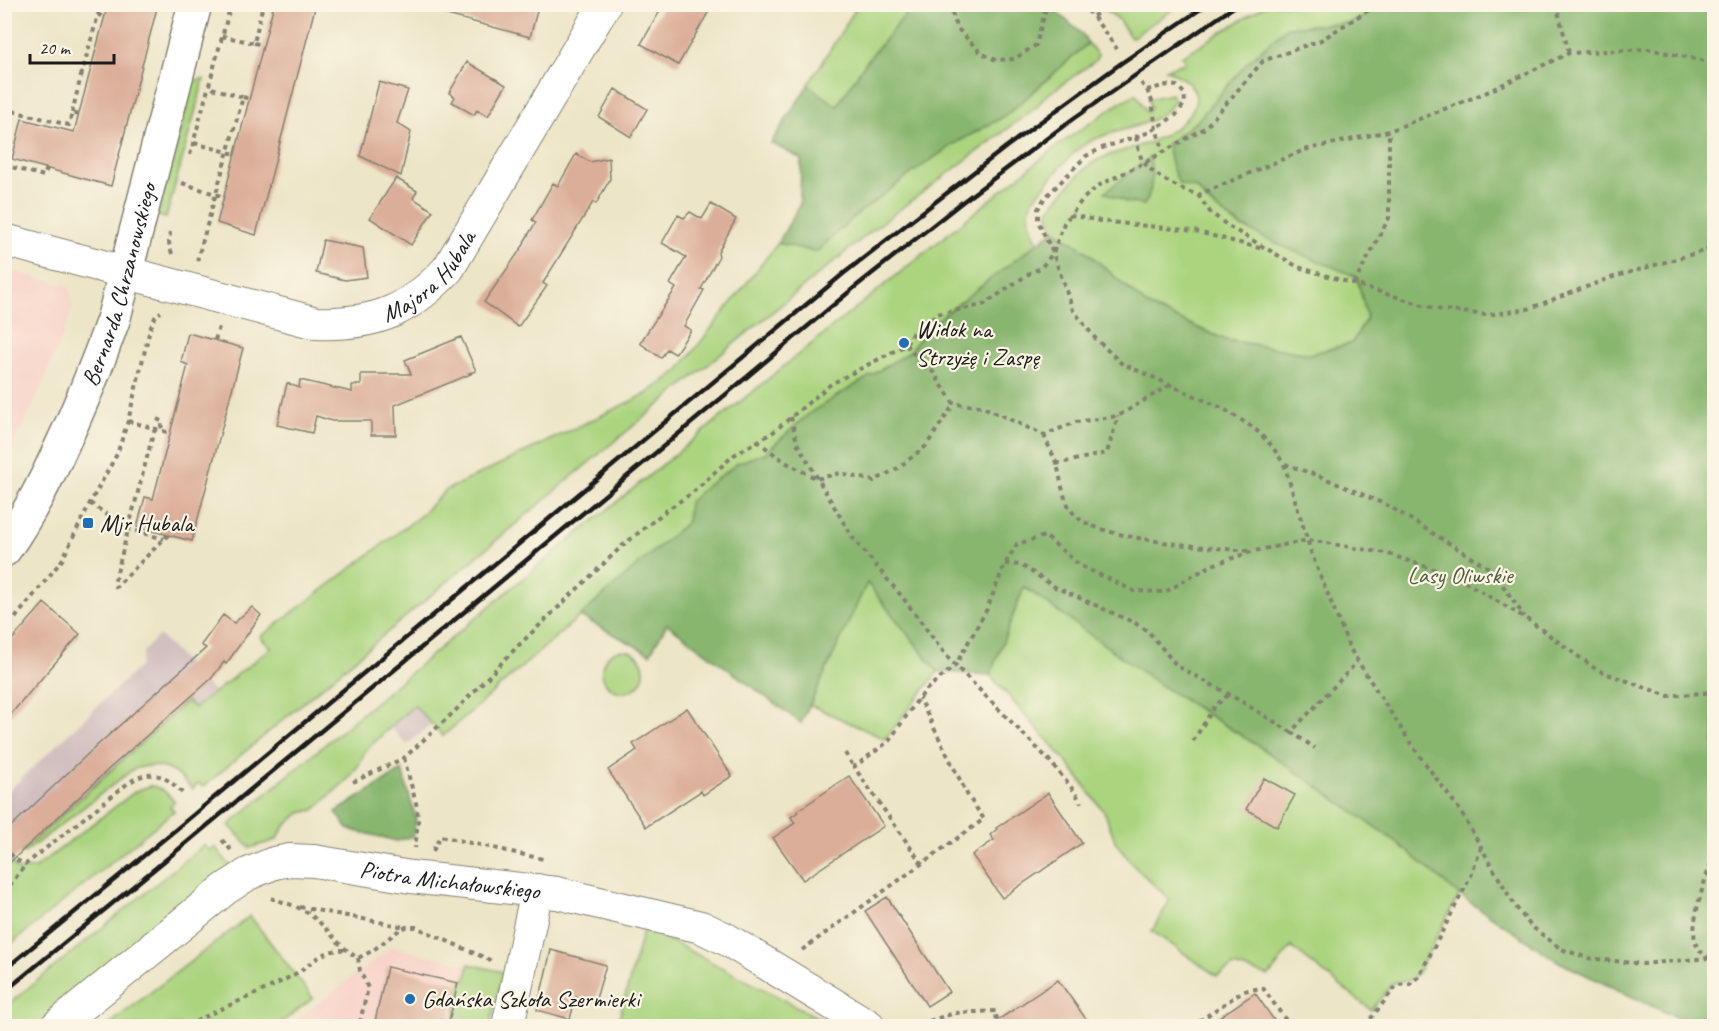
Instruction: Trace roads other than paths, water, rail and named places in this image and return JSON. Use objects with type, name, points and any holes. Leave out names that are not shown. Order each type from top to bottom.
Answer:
[{"type":"street","name":"Bernarda Chrzanowskiego","points":[[4,550],[19,530],[40,492],[83,401],[111,326],[195,4]]},
{"type":"street","name":"Majora Hubala","points":[[4,240],[316,323],[346,324],[374,319],[409,303],[432,286],[448,269],[605,4]]},
{"type":"street","name":"Piotra Michałowskiego","points":[[57,1026],[225,889],[248,874],[274,863],[290,860],[314,861],[411,877],[537,890],[626,908],[701,927],[784,973],[869,1026]]},
{"type":"street","points":[[508,1026],[537,890]]},
{"type":"railway","points":[[4,970],[843,274],[1006,147],[1120,64],[1208,4]]},
{"type":"railway","points":[[4,992],[855,287],[1074,118],[1238,4]]},
{"type":"place","name":"Widok na Strzyżę i Zaspę","points":[[904,343]]},
{"type":"place","name":"Mjr Hubala","points":[[88,523]]},
{"type":"place","name":"Gdańska Szkoła Szermierki","points":[[410,999]]},
{"type":"park label","name":"Lasy Oliwskie","points":[[1460,575]]}]
